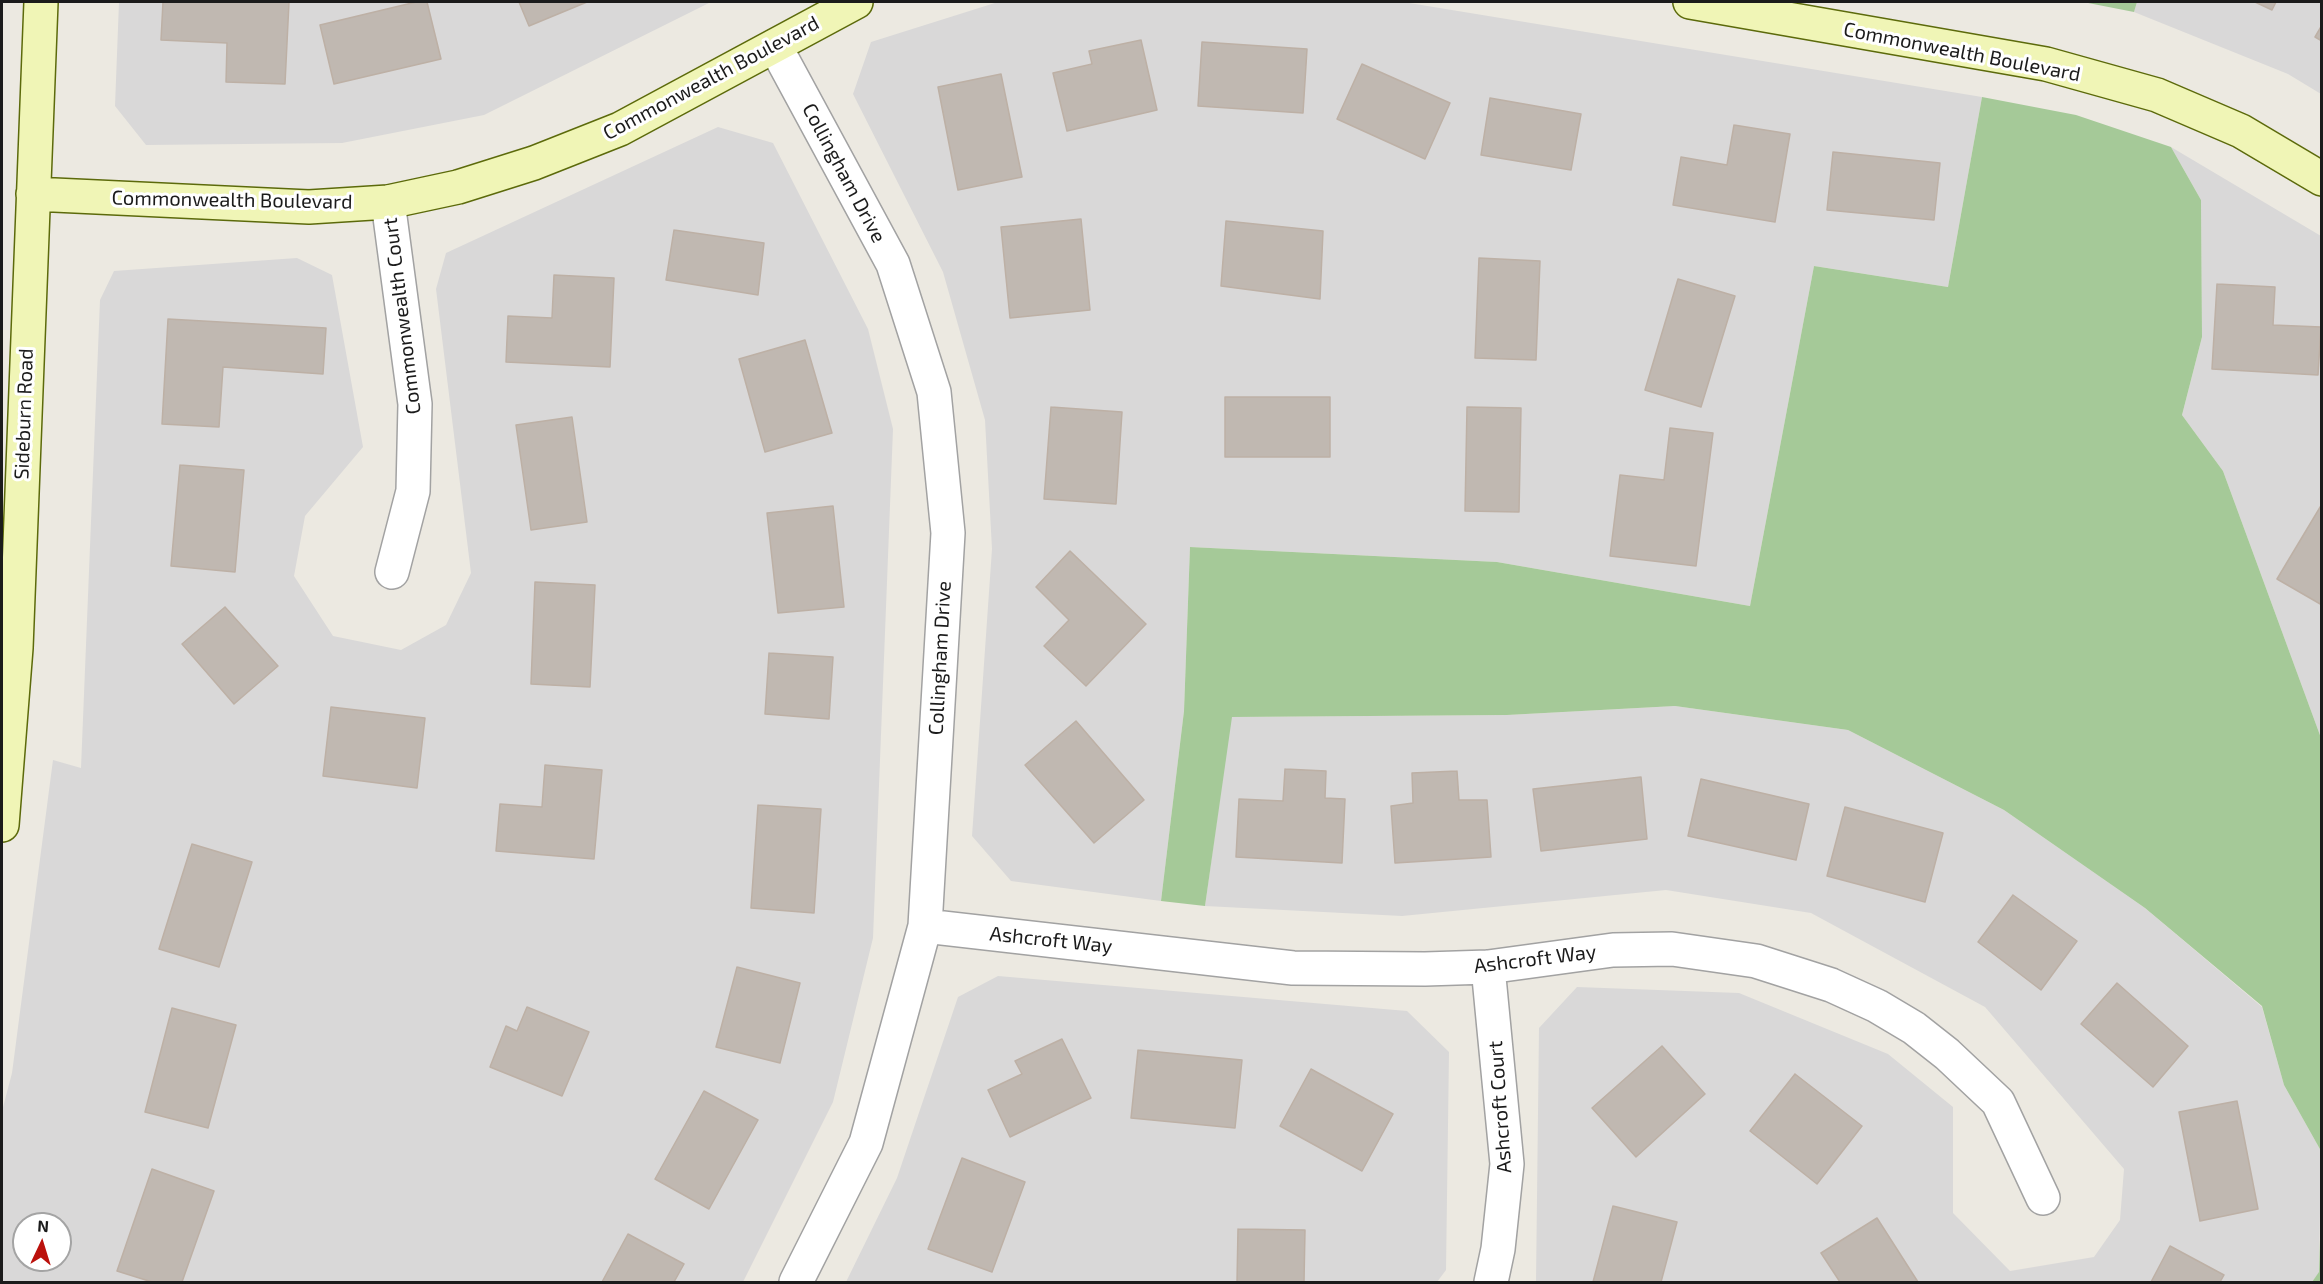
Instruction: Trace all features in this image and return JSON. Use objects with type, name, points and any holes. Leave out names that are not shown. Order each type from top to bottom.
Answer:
[{"type":"street","name":"Sideburn Road","points":[[2,825],[3,785],[16,648],[41,2]]},
{"type":"street","name":"Commonwealth Boulevard","points":[[33,194],[309,207],[388,202],[458,187],[534,163],[620,129],[856,2]]},
{"type":"street","name":"Commonwealth Boulevard","points":[[1690,2],[2046,64],[2157,95],[2241,131],[2322,179]]},
{"type":"street","name":"Collingham Drive","points":[[775,46],[893,264],[934,392],[948,533],[925,926],[866,1143],[796,1282]]},
{"type":"street","name":"Commonwealth Court","points":[[388,202],[415,404],[414,491],[392,572]]},
{"type":"street","name":"Ashcroft Way","points":[[925,926],[1293,968],[1488,967],[1613,950],[1672,949],[1756,961],[1831,985],[1877,1006],[1914,1028],[1983,1085],[1998,1102],[2043,1198]]},
{"type":"street","name":"Ashcroft Court","points":[[1488,967],[1507,1164],[1498,1249],[1491,1282]]},
{"type":"shaded area","points":[[119,2],[711,2],[484,115],[342,143],[146,145],[115,106]]},
{"type":"shaded area","points":[[998,2],[1403,2],[1982,97],[1948,287],[1814,266],[1750,606],[1497,562],[1190,547],[1184,711],[1161,901],[1011,881],[972,836],[992,549],[985,420],[943,272],[853,94],[871,42]]},
{"type":"shaded area","points":[[2137,2],[2321,2],[2321,94],[2288,74],[2134,12]]},
{"type":"shaded area","points":[[718,127],[773,143],[868,329],[893,429],[873,938],[833,1102],[743,1282],[2,1282],[2,1111],[12,1073],[53,760],[81,768],[100,300],[114,271],[297,258],[332,275],[363,447],[305,516],[294,576],[333,636],[401,650],[446,625],[471,573],[436,289],[446,253]]},
{"type":"shaded area","points":[[2171,147],[2321,236],[2321,738],[2223,471],[2182,415],[2202,337],[2201,200]]},
{"type":"shaded area","points":[[1675,706],[1848,730],[2004,810],[2145,908],[2262,1007],[2284,1085],[2321,1151],[2319,1273],[2312,1282],[1536,1282],[1539,1028],[1577,987],[1739,993],[1888,1054],[1953,1107],[1953,1213],[2010,1271],[2094,1257],[2120,1220],[2124,1169],[1985,1007],[1811,913],[1666,890],[1402,916],[1205,906],[1231,717],[1507,715]]},
{"type":"shaded area","points":[[998,976],[1407,1011],[1449,1052],[1446,1270],[1437,1282],[846,1282],[897,1178],[958,997]]},
{"type":"green space","points":[[2083,2],[2137,2],[2134,12]]},
{"type":"green space","points":[[1982,97],[2076,115],[2171,147],[2201,200],[2202,337],[2182,415],[2223,471],[2321,738],[2321,1151],[2284,1085],[2262,1006],[2145,908],[2004,810],[1848,730],[1675,706],[1507,715],[1232,717],[1205,906],[1161,901],[1184,711],[1190,547],[1497,562],[1750,606],[1814,266],[1948,287]]},
{"type":"green space","points":[[2321,1206],[2321,1282],[2312,1282],[2319,1272]]},
{"type":"building","points":[[163,2],[289,2],[285,84],[226,82],[227,43],[161,40]]},
{"type":"building","points":[[416,2],[427,2],[441,59],[334,84],[320,25]]},
{"type":"building","points":[[519,2],[587,2],[529,26]]},
{"type":"building","points":[[2255,2],[2276,2],[2272,10]]},
{"type":"building","points":[[2322,25],[2322,41],[2315,37]]},
{"type":"building","points":[[1141,40],[1157,110],[1067,131],[1053,73],[1092,64],[1089,51]]},
{"type":"building","points":[[1202,42],[1307,49],[1303,113],[1198,106]]},
{"type":"building","points":[[1362,64],[1450,103],[1425,159],[1337,119]]},
{"type":"building","points":[[1001,74],[1022,177],[958,190],[938,87]]},
{"type":"building","points":[[1490,98],[1581,114],[1571,170],[1481,155]]},
{"type":"building","points":[[1734,125],[1790,134],[1775,222],[1673,205],[1681,157],[1727,165]]},
{"type":"building","points":[[1833,152],[1940,163],[1934,220],[1827,210]]},
{"type":"building","points":[[1081,219],[1090,310],[1010,318],[1001,227]]},
{"type":"building","points":[[1226,221],[1323,231],[1320,299],[1221,286]]},
{"type":"building","points":[[674,230],[764,243],[758,295],[666,280]]},
{"type":"building","points":[[1479,258],[1540,261],[1536,360],[1475,358]]},
{"type":"building","points":[[554,275],[614,278],[610,367],[506,362],[508,316],[552,318]]},
{"type":"building","points":[[1678,279],[1735,296],[1701,407],[1645,390]]},
{"type":"building","points":[[2217,284],[2275,287],[2273,325],[2321,327],[2318,375],[2212,369]]},
{"type":"building","points":[[168,319],[326,328],[323,374],[223,367],[219,427],[162,424]]},
{"type":"building","points":[[805,340],[832,433],[765,452],[739,359]]},
{"type":"building","points":[[1225,397],[1330,397],[1330,457],[1225,457]]},
{"type":"building","points":[[1051,407],[1122,412],[1116,504],[1044,499]]},
{"type":"building","points":[[1467,407],[1521,408],[1519,512],[1465,511]]},
{"type":"building","points":[[572,417],[587,522],[531,530],[516,425]]},
{"type":"building","points":[[1670,428],[1713,433],[1696,566],[1610,556],[1620,475],[1664,480]]},
{"type":"building","points":[[180,465],[244,470],[235,572],[171,566]]},
{"type":"building","points":[[2322,504],[2322,605],[2277,579]]},
{"type":"building","points":[[833,506],[844,607],[778,613],[767,513]]},
{"type":"building","points":[[1070,551],[1146,624],[1086,686],[1044,646],[1069,620],[1036,587]]},
{"type":"building","points":[[535,582],[595,585],[590,687],[531,684]]},
{"type":"building","points":[[225,607],[278,666],[234,704],[182,644]]},
{"type":"building","points":[[769,653],[833,657],[829,719],[765,714]]},
{"type":"building","points":[[331,707],[425,718],[417,788],[323,776]]},
{"type":"building","points":[[1076,721],[1144,800],[1094,843],[1025,765]]},
{"type":"building","points":[[545,765],[602,770],[594,859],[496,851],[500,804],[542,807]]},
{"type":"building","points":[[1285,769],[1326,771],[1325,798],[1345,799],[1342,863],[1236,857],[1239,799],[1283,801]]},
{"type":"building","points":[[1457,771],[1459,800],[1487,800],[1491,857],[1395,863],[1391,806],[1413,803],[1412,773]]},
{"type":"building","points":[[1641,777],[1647,839],[1541,851],[1533,789]]},
{"type":"building","points":[[1701,779],[1809,804],[1796,860],[1688,836]]},
{"type":"building","points":[[758,805],[821,809],[814,913],[751,908]]},
{"type":"building","points":[[1845,807],[1943,833],[1925,902],[1827,876]]},
{"type":"building","points":[[192,844],[252,862],[219,967],[159,949]]},
{"type":"building","points":[[2013,895],[2077,941],[2041,990],[1978,942]]},
{"type":"building","points":[[737,967],[800,983],[780,1063],[716,1047]]},
{"type":"building","points":[[2117,983],[2188,1046],[2153,1087],[2081,1024]]},
{"type":"building","points":[[527,1007],[589,1032],[562,1096],[490,1067],[506,1026],[517,1031]]},
{"type":"building","points":[[172,1008],[236,1025],[208,1128],[145,1112]]},
{"type":"building","points":[[1062,1039],[1091,1098],[1010,1137],[988,1090],[1022,1074],[1015,1061]]},
{"type":"building","points":[[1662,1046],[1705,1094],[1636,1157],[1592,1108]]},
{"type":"building","points":[[1138,1050],[1242,1060],[1235,1128],[1131,1118]]},
{"type":"building","points":[[1311,1069],[1393,1114],[1362,1171],[1280,1126]]},
{"type":"building","points":[[1795,1074],[1862,1126],[1817,1184],[1750,1131]]},
{"type":"building","points":[[704,1091],[758,1120],[709,1209],[655,1179]]},
{"type":"building","points":[[2237,1101],[2258,1209],[2200,1221],[2179,1112]]},
{"type":"building","points":[[962,1158],[1025,1182],[992,1272],[928,1249]]},
{"type":"building","points":[[152,1169],[214,1191],[182,1282],[152,1282],[117,1271]]},
{"type":"building","points":[[1613,1206],[1677,1222],[1661,1282],[1593,1282]]},
{"type":"building","points":[[1877,1218],[1918,1282],[1840,1282],[1821,1253]]},
{"type":"building","points":[[1238,1229],[1305,1230],[1304,1282],[1237,1282]]},
{"type":"building","points":[[628,1234],[684,1264],[674,1282],[602,1282]]},
{"type":"building","points":[[2170,1246],[2224,1275],[2220,1282],[2151,1282]]}]
